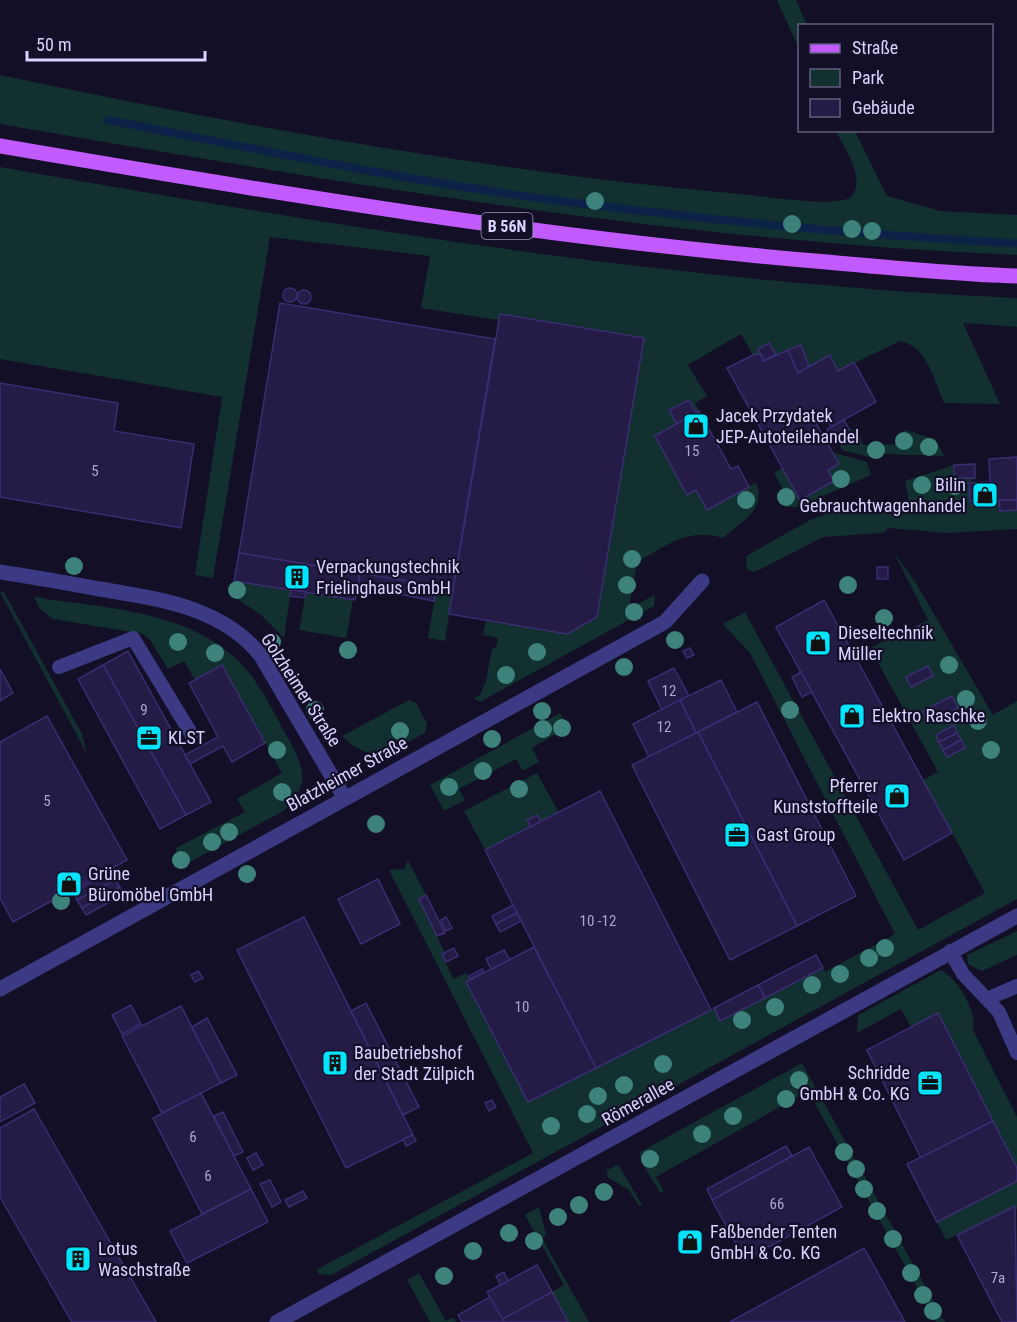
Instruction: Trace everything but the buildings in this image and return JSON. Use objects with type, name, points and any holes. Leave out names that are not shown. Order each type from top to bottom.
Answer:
[{"type":"main road","name":"B 56N","points":[[0,146],[277,192],[595,238],[768,257],[1017,276]]},
{"type":"street","name":"Golzheimer Straße","points":[[0,572],[169,602],[201,613],[232,629],[248,640],[261,656],[344,797]]},
{"type":"street","name":"Blatzheimer Straße","points":[[0,989],[344,797],[665,622],[702,581]]},
{"type":"street","name":"Römerallee","points":[[277,1322],[1017,916]]},
{"type":"lane","points":[[59,667],[133,638],[192,735]]},
{"type":"lane","points":[[950,951],[963,975],[999,1012],[1017,1053]]},
{"type":"lane","points":[[987,999],[1017,986]]},
{"type":"green space","points":[[777,0],[796,0],[807,24],[798,24],[798,47]]},
{"type":"green space","points":[[0,75],[186,113],[468,161],[656,186],[804,201],[835,201],[852,196],[857,180],[852,163],[837,132],[855,132],[887,196],[940,211],[1017,215],[1017,255],[889,248],[634,223],[379,187],[0,124]]},
{"type":"green space","points":[[0,167],[379,230],[634,266],[761,280],[1017,298],[1017,327],[963,323],[1000,404],[944,403],[923,357],[909,344],[900,341],[838,371],[829,355],[809,367],[801,345],[777,356],[769,343],[758,349],[760,354],[753,355],[741,334],[688,365],[707,396],[695,403],[699,411],[696,413],[689,400],[670,410],[677,424],[687,495],[696,490],[707,510],[756,482],[758,500],[755,508],[744,521],[723,538],[710,535],[688,536],[668,544],[637,562],[629,608],[655,595],[654,606],[480,702],[474,698],[480,695],[486,681],[492,648],[496,648],[498,638],[483,635],[486,620],[567,634],[597,617],[644,339],[500,314],[498,320],[421,308],[430,256],[270,237],[213,578],[195,575],[222,397],[0,359]]},
{"type":"green space","points":[[849,429],[859,431],[863,445],[900,444],[905,430],[935,439],[944,456],[878,454],[869,457],[842,450],[839,444],[847,439],[844,432]]},
{"type":"green space","points":[[832,452],[867,462],[871,475],[798,507],[785,507],[782,488],[774,473],[783,467],[800,500],[834,481],[828,470],[839,464]]},
{"type":"green space","points":[[954,465],[955,478],[975,478],[969,483],[970,502],[1017,500],[1017,529],[947,533],[888,528],[884,533],[823,537],[761,569],[753,572],[747,569],[746,556],[810,520],[835,511],[909,501],[905,481]]},
{"type":"green space","points":[[893,551],[917,585],[993,715],[1017,701],[1017,899],[331,1275],[319,1274],[316,1270],[533,1153],[389,870],[404,869],[408,860],[426,895],[419,899],[445,953],[442,954],[453,979],[466,973],[470,979],[467,982],[528,1102],[714,1008],[721,1021],[765,998],[758,985],[765,997],[823,968],[825,972],[895,934],[750,653],[723,624],[745,612],[918,930],[985,893],[923,780],[938,772],[870,648],[928,620]]},
{"type":"green space","points":[[234,581],[291,590],[284,638],[262,616],[232,595]]},
{"type":"green space","points":[[437,586],[453,589],[445,641],[428,638]]},
{"type":"green space","points":[[0,592],[4,592],[82,734],[87,754]]},
{"type":"green space","points":[[306,592],[353,600],[346,638],[299,630]]},
{"type":"green space","points":[[34,597],[152,616],[206,637],[230,653],[256,682],[298,758],[302,784],[293,801],[285,810],[179,868],[176,848],[245,812],[237,799],[282,773],[222,665],[195,680],[184,661],[168,669],[150,640],[143,634],[53,619],[40,609]]},
{"type":"green space","points":[[409,700],[416,703],[427,724],[425,733],[392,750],[373,753],[363,751],[342,736]]},
{"type":"green space","points":[[560,713],[568,727],[532,748],[539,762],[523,771],[516,759],[459,789],[465,800],[444,811],[430,785]]},
{"type":"green space","points":[[537,773],[559,813],[541,821],[537,815],[527,820],[531,827],[485,850],[464,811]]},
{"type":"green space","points":[[1017,931],[1017,955],[982,971],[968,964],[967,955]]},
{"type":"green space","points":[[941,970],[954,980],[965,996],[972,1014],[973,1030],[1017,1117],[1017,1168],[911,1027],[901,1009],[857,1033],[858,1015]]},
{"type":"green space","points":[[802,1063],[945,1322],[936,1322],[808,1091],[656,1177],[664,1191],[660,1193],[641,1161],[640,1152]]},
{"type":"green space","points":[[618,1164],[642,1205],[639,1206],[629,1190],[606,1176],[608,1174],[606,1171]]},
{"type":"green space","points":[[1017,1181],[1017,1210],[1015,1206],[946,1240],[937,1222]]},
{"type":"green space","points":[[539,1207],[546,1235],[542,1238],[589,1322],[568,1322],[552,1292],[564,1285],[525,1215]]},
{"type":"green space","points":[[419,1273],[446,1321],[453,1317],[456,1322],[430,1322],[407,1280]]},
{"type":"waterway","points":[[108,120],[346,166],[525,196],[801,228],[1017,243]]},
{"type":"place","name":"Jacek Przydatek JEP-Autoteilehandel","points":[[696,426]]},
{"type":"place","name":"Bilin Gebrauchtwagenhandel","points":[[985,495]]},
{"type":"place","name":"Verpackungstechnik Frielinghaus GmbH","points":[[297,577]]},
{"type":"place","name":"Dieseltechnik Müller","points":[[818,643]]},
{"type":"place","name":"Elektro Raschke","points":[[852,716]]},
{"type":"place","name":"KLST","points":[[149,738]]},
{"type":"place","name":"Pferrer Kunststoffteile","points":[[897,796]]},
{"type":"place","name":"Gast Group","points":[[737,835]]},
{"type":"place","name":"Grüne Büromöbel GmbH","points":[[69,884]]},
{"type":"place","name":"Baubetriebshof der Stadt Zülpich","points":[[335,1063]]},
{"type":"place","name":"Schridde GmbH & Co. KG","points":[[930,1083]]},
{"type":"place","name":"Faßbender Tenten GmbH & Co. KG","points":[[690,1242]]},
{"type":"place","name":"Lotus Waschstraße","points":[[78,1259]]}]
